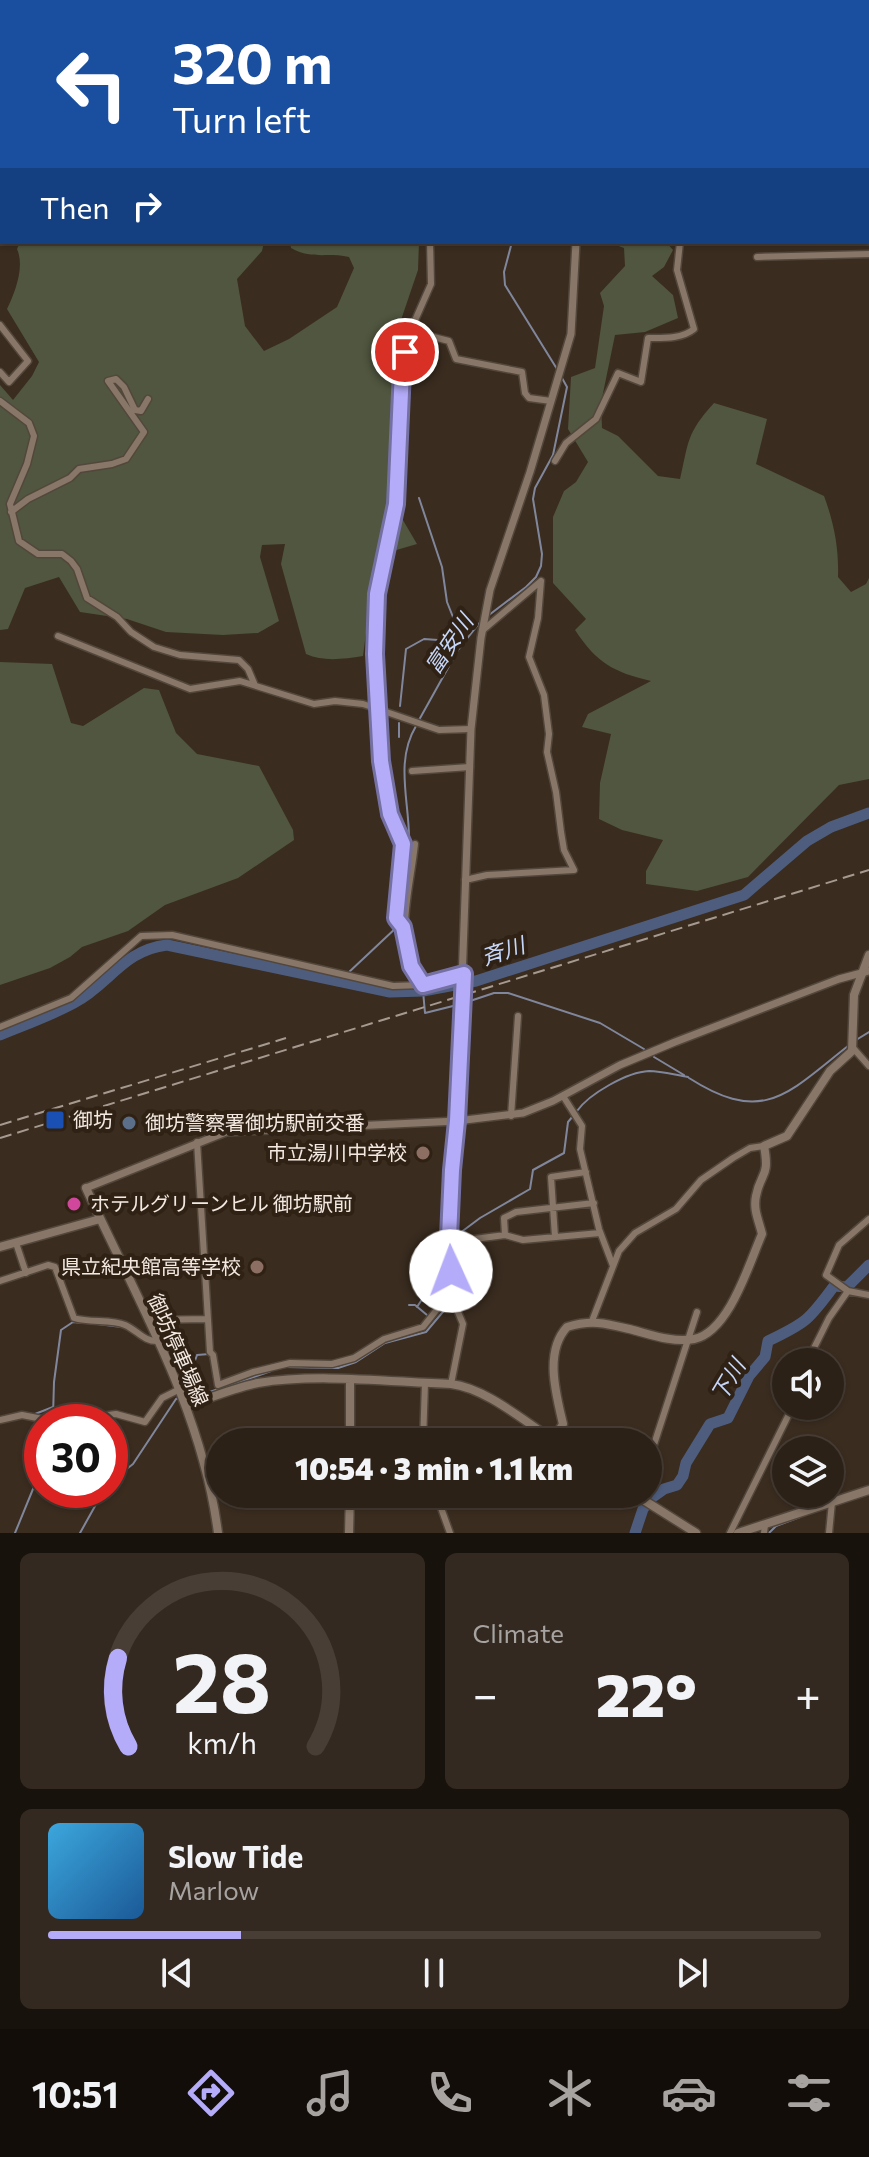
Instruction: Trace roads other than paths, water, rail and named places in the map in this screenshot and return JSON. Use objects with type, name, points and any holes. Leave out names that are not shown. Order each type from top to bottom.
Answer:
[{"type":"main road","points":[[561,1428],[563,1424],[555,1378],[556,1341],[567,1327],[592,1321],[689,1340],[708,1333],[721,1321],[762,1234],[755,1201],[756,1191],[767,1172],[764,1146],[787,1136],[824,1079],[854,1049],[851,1012],[869,955]]},
{"type":"main road","name":"御坊停車場線","points":[[86,1188],[187,1406],[207,1469],[218,1533]]},
{"type":"main road","points":[[0,1247],[100,1219]]},
{"type":"main road","points":[[187,1406],[257,1383],[350,1381],[451,1384],[464,1385],[480,1393],[534,1428]]},
{"type":"main road","points":[[350,1381],[350,1428]]},
{"type":"main road","points":[[844,1498],[869,1490]]},
{"type":"main road","points":[[349,1533],[350,1508]]},
{"type":"main road","points":[[656,1508],[696,1533]]},
{"type":"main road","points":[[738,1533],[764,1529],[817,1508]]},
{"type":"street","points":[[403,927],[396,918],[403,844],[390,814],[378,743],[375,654],[377,594],[396,504],[402,370],[410,331],[431,284],[430,244]]},
{"type":"street","points":[[451,1384],[463,1324],[450,1293],[449,1237],[464,974],[471,729],[486,607],[571,334],[576,244]]},
{"type":"street","points":[[555,461],[566,443],[596,419],[618,373],[641,382],[648,338],[667,338],[691,333],[694,329],[677,270],[680,244]]},
{"type":"street","points":[[757,257],[869,254]]},
{"type":"street","points":[[0,325],[28,361],[9,382],[0,372]]},
{"type":"street","points":[[410,331],[449,341],[456,359],[522,372],[525,393],[529,398],[551,401]]},
{"type":"street","points":[[11,512],[28,499],[70,478],[79,469],[126,459],[144,432],[108,381],[116,379],[124,387],[135,410],[145,408],[148,399]]},
{"type":"street","points":[[0,401],[29,423],[34,436],[27,464],[12,497],[11,512],[19,541],[38,554],[62,554],[71,561],[87,598],[154,647],[180,655],[239,660],[248,669],[254,683]]},
{"type":"street","points":[[465,880],[487,875],[574,870],[564,850],[547,752],[549,734],[544,695],[529,657],[538,618],[541,581],[482,633]]},
{"type":"street","points":[[58,636],[190,689],[240,681],[314,704],[335,701],[378,708],[423,727],[471,729]]},
{"type":"street","points":[[412,771],[470,767]]},
{"type":"street","points":[[415,844],[403,927],[411,966],[423,985]]},
{"type":"street","points":[[0,1027],[71,998],[141,936],[172,935],[393,986],[423,985],[464,974]]},
{"type":"street","points":[[86,1188],[226,1132],[511,1116],[563,1096],[620,1065],[675,1042],[865,972]]},
{"type":"street","points":[[511,1116],[518,1016]]},
{"type":"street","points":[[854,1049],[869,1066]]},
{"type":"street","points":[[563,1096],[582,1126],[580,1149],[600,1233],[613,1267]]},
{"type":"street","points":[[197,1142],[210,1352],[218,1385],[283,1365],[332,1364],[354,1358],[384,1339],[423,1327],[450,1293]]},
{"type":"street","points":[[592,1321],[619,1251],[635,1233],[676,1209],[701,1180],[733,1158],[750,1148],[764,1146]]},
{"type":"street","points":[[555,1237],[551,1177],[586,1172]]},
{"type":"street","points":[[505,1235],[504,1218],[516,1212],[594,1203]]},
{"type":"street","points":[[869,1219],[839,1245],[826,1275],[848,1291],[869,1295]]},
{"type":"street","points":[[449,1237],[467,1240],[505,1235],[523,1240],[600,1233]]},
{"type":"street","points":[[16,1243],[26,1273]]},
{"type":"street","points":[[0,1281],[48,1265],[55,1267],[74,1318],[118,1323],[146,1340],[158,1341]]},
{"type":"street","points":[[814,1348],[829,1318],[848,1291]]},
{"type":"street","points":[[660,1428],[697,1312]]},
{"type":"street","points":[[148,1320],[208,1319]]},
{"type":"street","points":[[283,1365],[285,1381]]},
{"type":"street","points":[[423,1428],[425,1383]]},
{"type":"street","points":[[0,1420],[22,1415],[58,1422],[116,1414],[145,1422],[162,1398],[180,1389]]},
{"type":"street","points":[[730,1533],[786,1420]]},
{"type":"street","points":[[441,1508],[450,1533]]},
{"type":"street","points":[[829,1533],[831,1508]]},
{"type":"waterway","name":"富安川","points":[[511,244],[504,272],[505,285],[557,369]]},
{"type":"waterway","name":"富安川","points":[[489,615],[526,587],[541,566],[542,554],[533,499],[535,488],[553,455],[567,387],[562,378]]},
{"type":"waterway","points":[[400,706],[406,649],[424,639],[452,641],[457,635],[447,602],[442,567],[419,498]]},
{"type":"waterway","name":"富安川","points":[[419,720],[458,650],[481,621]]},
{"type":"waterway","points":[[399,723],[399,737]]},
{"type":"waterway","name":"富安川","points":[[404,901],[409,846],[405,767],[406,753],[416,726]]},
{"type":"waterway","name":"斉川","points":[[0,1035],[74,1003],[127,961],[152,948],[167,945],[390,992],[423,991],[476,981],[744,895],[807,841],[831,827],[869,813]]},
{"type":"waterway","name":"富安川","points":[[348,973],[398,926]]},
{"type":"waterway","points":[[423,991],[425,1013],[457,1005]]},
{"type":"waterway","points":[[467,1002],[494,993],[508,993],[600,1023],[644,1049]]},
{"type":"waterway","points":[[856,1040],[869,1032]]},
{"type":"waterway","points":[[689,1078],[737,1100],[774,1098],[808,1078],[848,1046]]},
{"type":"waterway","points":[[654,1057],[684,1075]]},
{"type":"waterway","points":[[577,1111],[599,1091],[630,1075],[649,1071],[688,1077]]},
{"type":"waterway","points":[[285,1367],[338,1368],[356,1362],[385,1343],[426,1332],[457,1295],[456,1236],[530,1189],[533,1170],[564,1153],[568,1122],[573,1116]]},
{"type":"waterway","name":"下川","points":[[635,1533],[650,1499],[664,1489],[677,1485],[686,1463],[710,1424],[728,1418],[749,1376],[765,1357],[768,1341],[806,1320],[834,1286],[847,1287],[869,1265]]},
{"type":"waterway","points":[[417,1307],[439,1273]]},
{"type":"waterway","points":[[409,1305],[415,1305],[427,1315]]},
{"type":"waterway","points":[[53,1404],[61,1330],[73,1322],[82,1323]]},
{"type":"waterway","points":[[89,1323],[122,1327]]},
{"type":"waterway","points":[[184,1391],[197,1355],[209,1354]]},
{"type":"waterway","points":[[186,1398],[271,1371]]},
{"type":"waterway","points":[[128,1468],[179,1398]]},
{"type":"waterway","points":[[15,1533],[25,1508]]},
{"type":"waterway","points":[[80,1533],[94,1508]]},
{"type":"waterway","points":[[769,1533],[776,1526],[800,1517]]},
{"type":"railway","points":[[0,1138],[869,870]]},
{"type":"railway","points":[[0,1125],[286,1038]]},
{"type":"place","name":"御坊","points":[[55,1120]]},
{"type":"place","name":"御坊警察署御坊駅前交番","points":[[129,1123]]},
{"type":"place","name":"市立湯川中学校","points":[[423,1153]]},
{"type":"place","name":"ホテルグリーンヒル 御坊駅前","points":[[74,1204]]},
{"type":"place","name":"県立紀央館高等学校","points":[[257,1267]]}]
